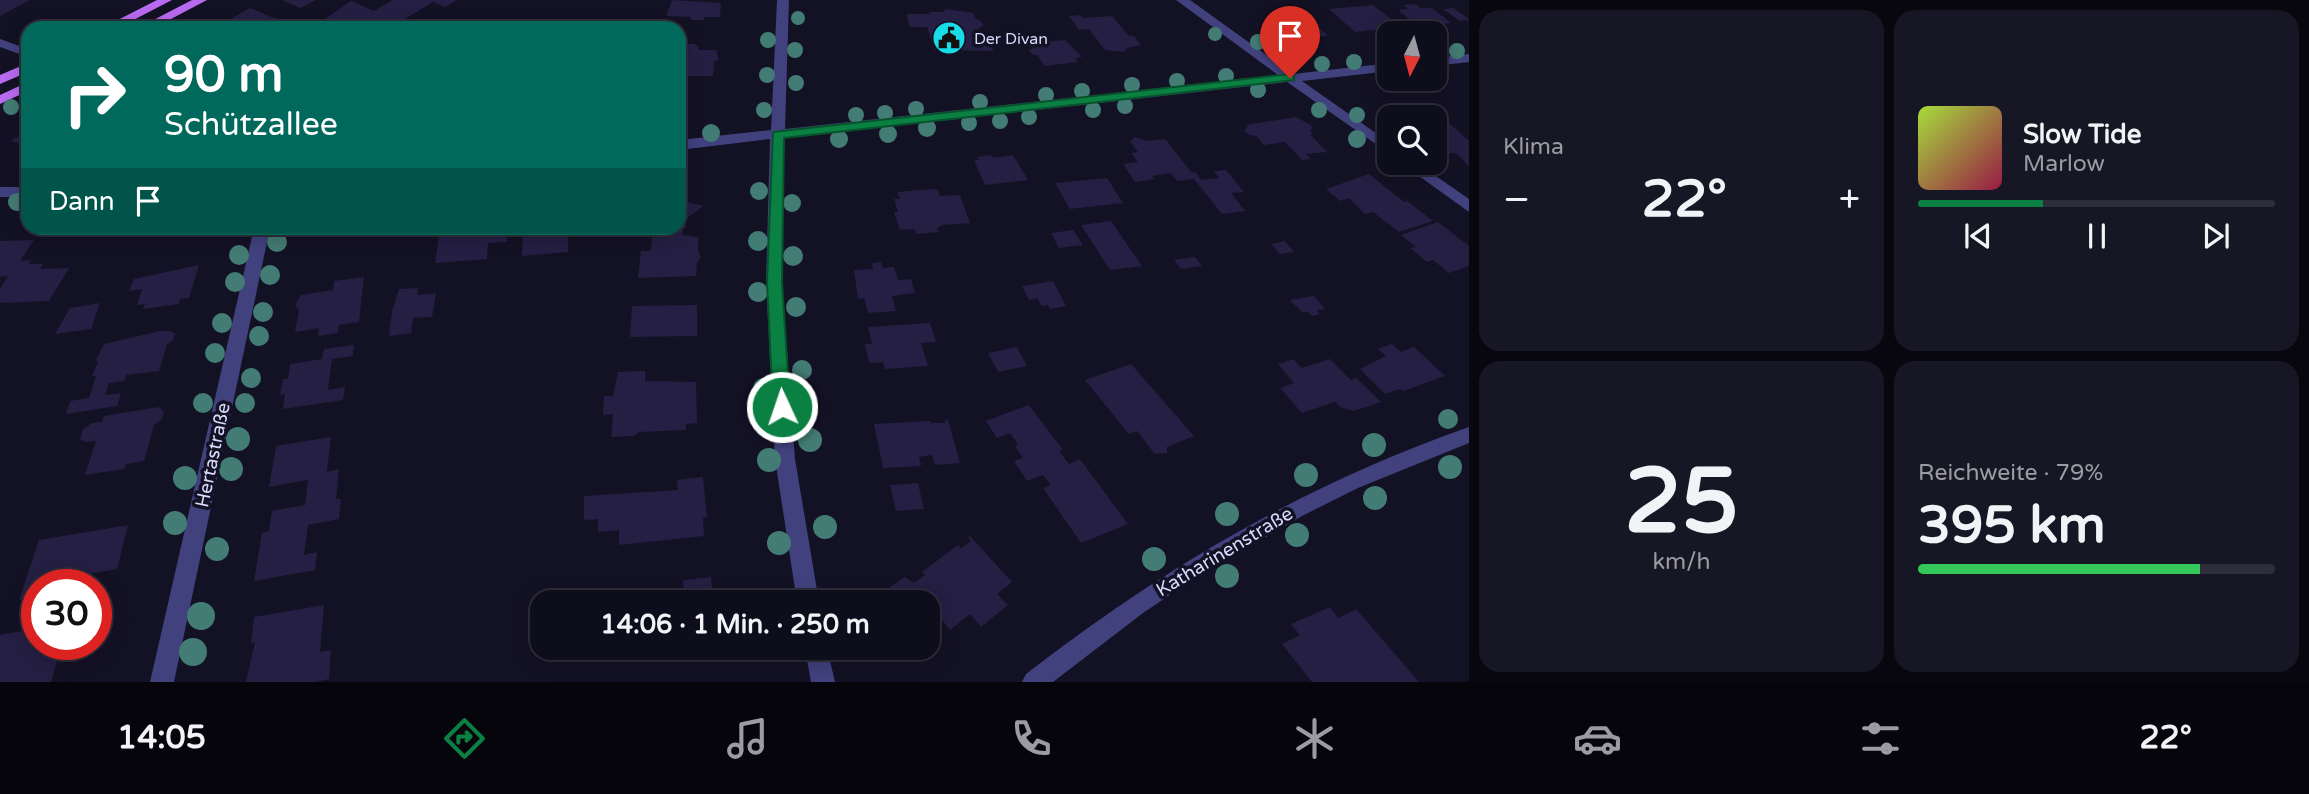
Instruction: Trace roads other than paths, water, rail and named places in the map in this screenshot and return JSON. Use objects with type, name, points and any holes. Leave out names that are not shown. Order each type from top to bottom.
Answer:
[{"type":"main road","points":[[122,21],[166,0]]},
{"type":"main road","points":[[158,21],[201,0]]},
{"type":"main road","points":[[0,80],[21,70]]},
{"type":"main road","points":[[0,100],[21,90]]},
{"type":"street","points":[[783,0],[774,282],[785,459],[806,590]]},
{"type":"street","points":[[1182,0],[1377,141]]},
{"type":"street","points":[[0,43],[21,50]]},
{"type":"street","points":[[1447,60],[1469,58]]},
{"type":"street","points":[[686,144],[1377,68]]},
{"type":"street","points":[[1425,175],[1469,207]]},
{"type":"street","points":[[0,192],[21,192]]},
{"type":"street","name":"Hertastraße","points":[[162,682],[260,235]]},
{"type":"street","name":"Katharinenstraße","points":[[1034,682],[1153,593],[1244,535],[1407,457],[1469,435]]},
{"type":"street","points":[[818,660],[823,682]]},
{"type":"place","name":"Der Divan","points":[[949,38]]}]
